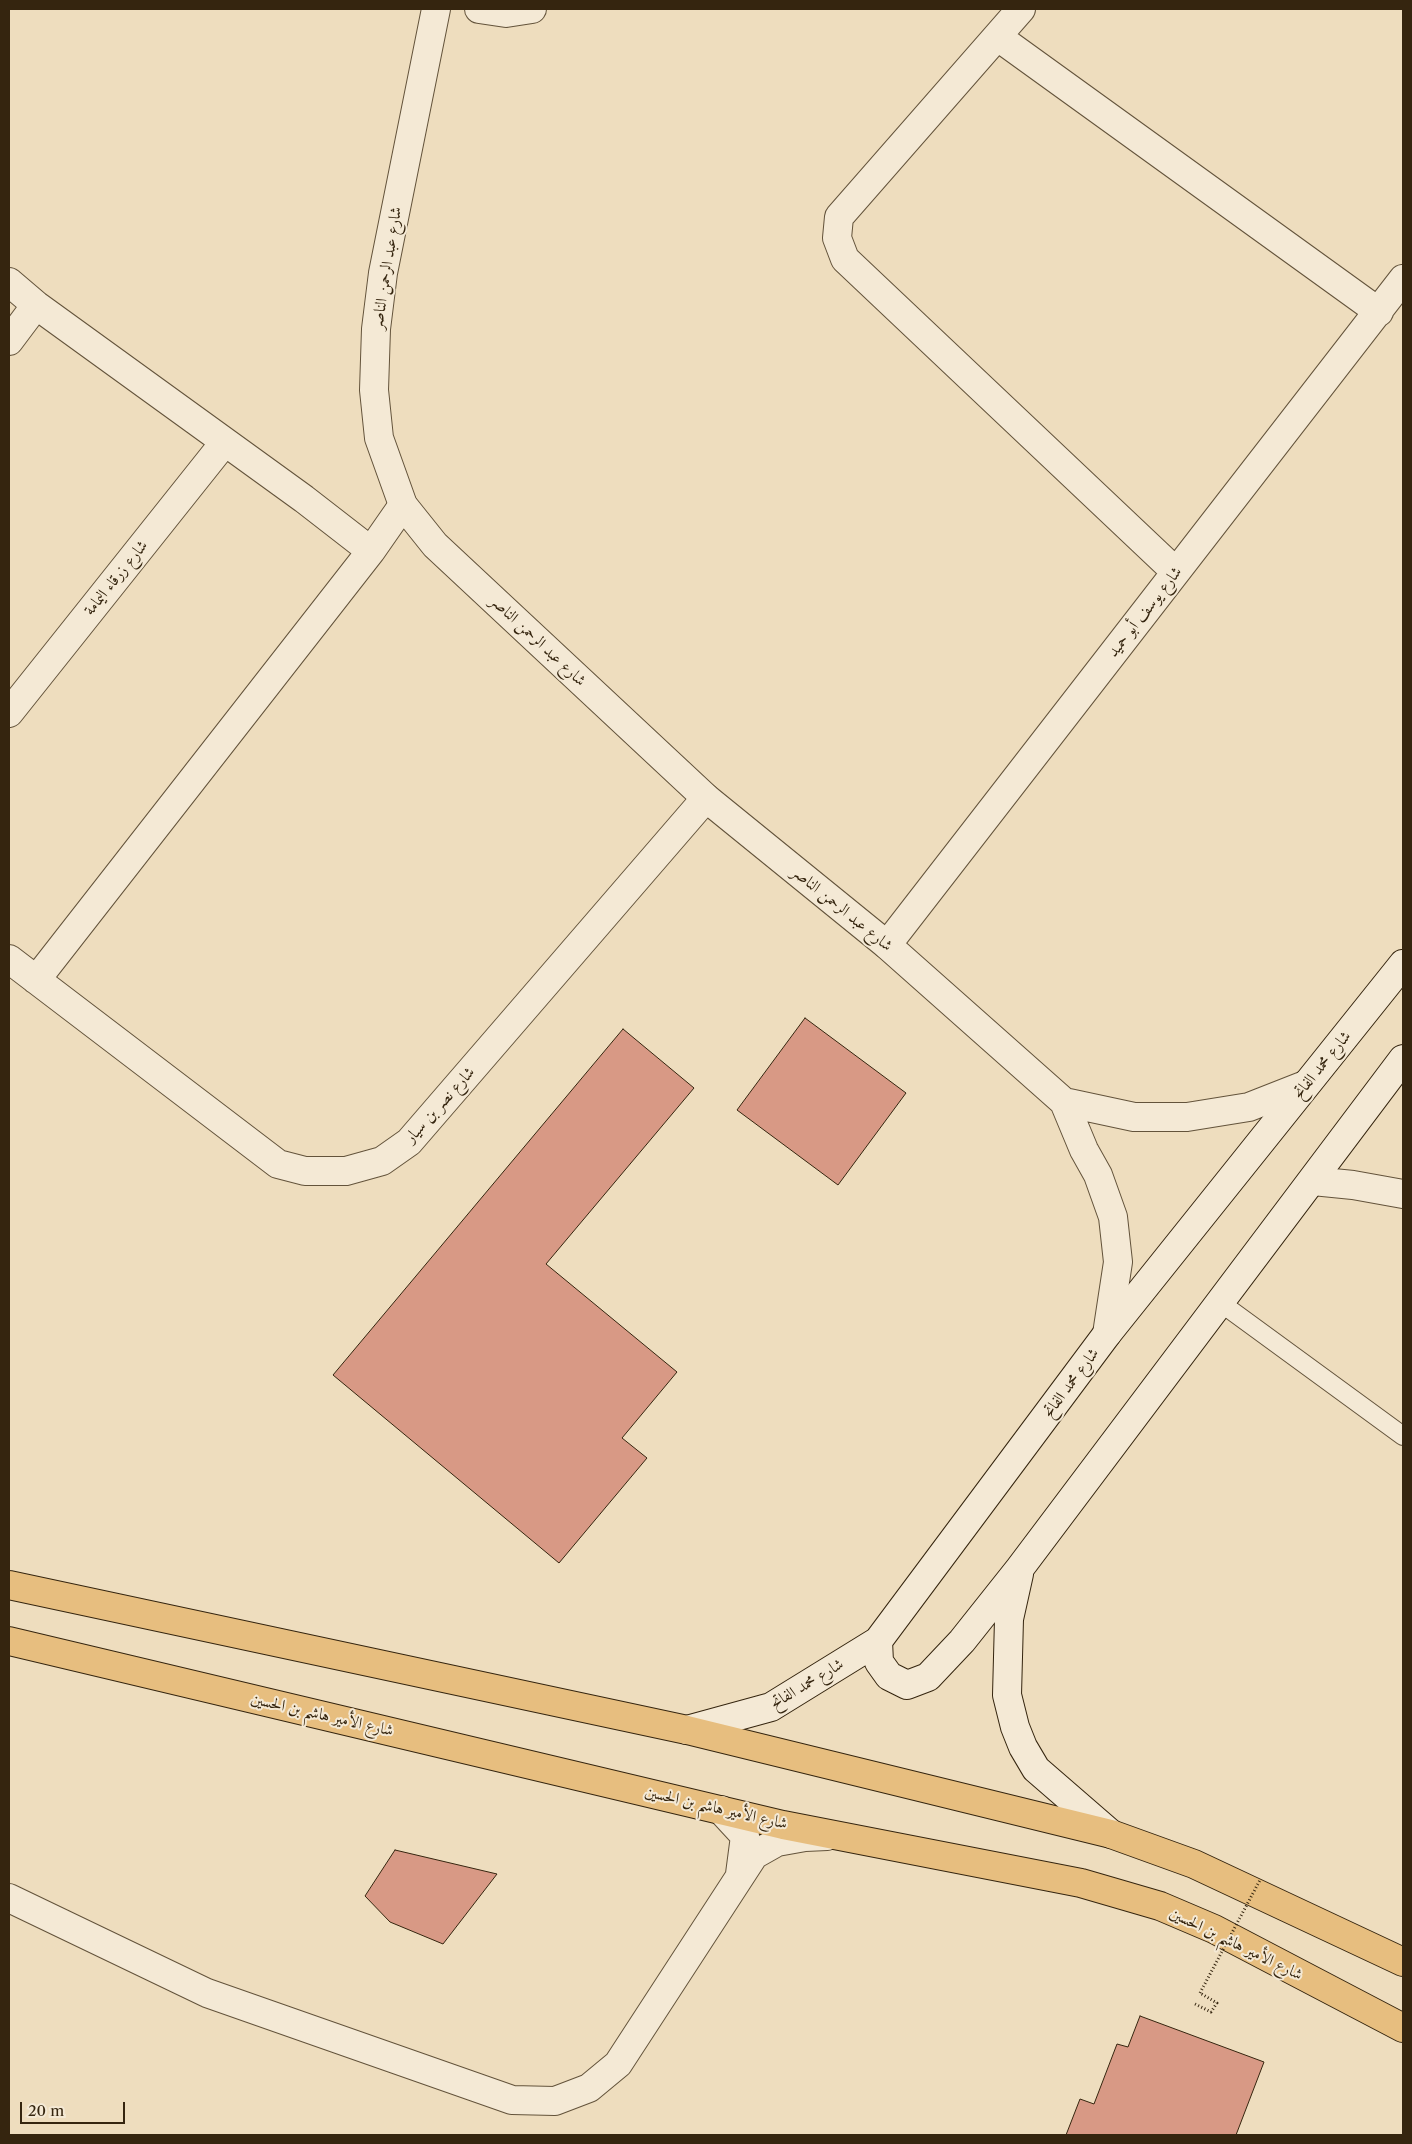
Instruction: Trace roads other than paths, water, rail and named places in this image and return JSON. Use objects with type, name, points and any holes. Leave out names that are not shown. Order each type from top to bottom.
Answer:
[{"type":"highway","points":[[9,1585],[687,1730],[1111,1834],[1194,1864],[1403,1962]]},
{"type":"highway","name":"شارع الأمير هاشم بن الحسين","points":[[9,1641],[721,1810],[840,1836],[1081,1883],[1160,1906],[1214,1929],[1403,2028]]},
{"type":"street","name":"شارع عبد الرحمن الناصر","points":[[436,9],[383,273],[376,330],[374,390],[379,438],[403,505],[435,545],[706,798],[887,945],[1064,1102],[1084,1150],[1098,1175],[1112,1217],[1118,1262],[1107,1334]]},
{"type":"street","points":[[479,9],[506,13],[532,9]]},
{"type":"street","points":[[1021,9],[840,217],[837,238],[845,259],[1176,572]]},
{"type":"street","points":[[998,37],[1379,312]]},
{"type":"street","name":"شارع يوسف أبو حميد","points":[[887,945],[1403,279]]},
{"type":"street","points":[[9,282],[36,305],[371,551]]},
{"type":"street","points":[[9,341],[36,305]]},
{"type":"street","name":"شارع زرقاء اليمامة","points":[[9,713],[224,443]]},
{"type":"street","points":[[36,980],[371,551],[403,505]]},
{"type":"street","name":"شارع نصر بن سيار","points":[[9,959],[278,1164],[305,1171],[346,1171],[382,1161],[409,1142],[706,798]]},
{"type":"street","name":"شارع محمد الفاتح","points":[[687,1730],[771,1708],[878,1641],[1107,1334],[1403,964]]},
{"type":"street","points":[[878,1641],[879,1662],[889,1676],[907,1685],[928,1677],[962,1641],[1020,1568],[1403,1059]]},
{"type":"street","name":"شارع عبد الرحمن الناصر","points":[[1064,1102],[1134,1117],[1187,1117],[1249,1107],[1305,1085]]},
{"type":"street","points":[[1313,1181],[1353,1185],[1403,1194]]},
{"type":"street","points":[[1020,1568],[1009,1619],[1007,1695],[1015,1727],[1023,1747],[1036,1769],[1111,1834]]},
{"type":"street","points":[[721,1810],[745,1836],[740,1876]]},
{"type":"street","points":[[9,1898],[207,1993],[512,2100],[555,2101],[589,2088],[618,2064],[754,1855],[777,1842],[805,1837],[840,1836]]},
{"type":"lane","points":[[1220,1303],[1403,1436]]}]
